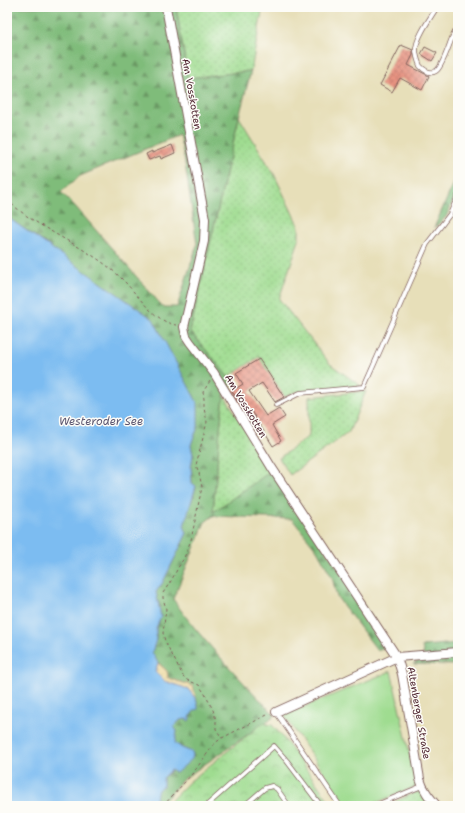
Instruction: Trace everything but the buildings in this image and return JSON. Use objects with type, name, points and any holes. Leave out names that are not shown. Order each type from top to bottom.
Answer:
[{"type":"street","name":"Am Vosskotten","points":[[166,7],[205,219],[204,240],[184,327],[186,336],[214,373],[272,468],[397,657]]},
{"type":"street","name":"Altenberger Straße","points":[[437,806],[422,786],[402,674],[397,657],[458,652]]},
{"type":"street","points":[[276,712],[397,657]]},
{"type":"lane","points":[[437,7],[416,45],[421,68],[432,73],[437,71],[458,26]]},
{"type":"lane","points":[[276,405],[300,393],[364,387],[427,244],[450,214],[458,196]]},
{"type":"lane","points":[[276,712],[340,806]]},
{"type":"lane","points":[[206,806],[274,746],[321,806]]},
{"type":"lane","points":[[244,806],[265,788],[272,786],[277,789],[288,804],[282,806]]},
{"type":"lane","points":[[374,806],[422,786]]},
{"type":"path","points":[[7,200],[36,222],[100,260],[120,277],[144,304],[163,320],[171,325],[184,327]]},
{"type":"path","points":[[214,373],[203,392],[207,422],[196,465],[200,473],[202,487],[191,540],[184,558],[163,593],[166,609],[163,633],[165,641],[183,676],[187,680],[199,685],[205,694],[213,710],[216,720],[216,729],[222,738]]},
{"type":"path","points":[[163,806],[193,773],[215,743],[269,714],[276,712]]},
{"type":"green space","points":[[7,7],[176,7],[188,78],[251,71],[190,331],[228,377],[232,390],[224,395],[213,512],[271,471],[391,645],[377,650],[337,597],[332,577],[317,550],[292,519],[213,516],[205,522],[173,599],[207,643],[275,715],[182,780],[160,806],[153,806],[158,790],[163,786],[163,778],[192,752],[175,743],[177,731],[174,727],[180,720],[186,719],[198,706],[193,686],[168,678],[167,671],[158,663],[152,652],[156,640],[156,628],[161,617],[156,592],[163,582],[187,533],[184,526],[196,487],[192,484],[191,467],[193,455],[191,445],[198,427],[48,245],[7,217]],"holes":[[[179,135],[184,157],[197,245],[177,307],[163,307],[61,192],[80,176]]]},
{"type":"green space","points":[[176,7],[263,7],[251,71],[188,78]]},
{"type":"green space","points":[[239,117],[274,174],[299,227],[299,240],[279,299],[330,364],[361,386],[295,392],[285,397],[259,357],[228,377],[190,332]]},
{"type":"green space","points":[[458,173],[458,190],[446,217],[434,228]]},
{"type":"green space","points":[[366,391],[349,432],[290,475],[279,458],[309,436],[309,397]]},
{"type":"green space","points":[[224,395],[271,471],[213,513],[220,429]]},
{"type":"green space","points":[[458,643],[458,665],[413,664],[424,658],[422,646]]},
{"type":"green space","points":[[391,671],[417,786],[368,806],[347,806],[284,715]]},
{"type":"green space","points":[[263,723],[272,725],[282,736],[333,806],[165,806],[189,782]]},
{"type":"green space","points":[[421,790],[436,806],[385,806]]},
{"type":"sand","points":[[158,663],[167,671],[168,678],[193,686],[196,699],[188,689],[164,681],[155,672]]},
{"type":"water","name":"Westeroder See","points":[[7,217],[153,319],[198,404],[198,427],[191,445],[193,455],[191,467],[192,483],[196,486],[184,526],[187,533],[163,582],[156,592],[161,617],[156,628],[156,640],[152,652],[158,663],[155,672],[164,681],[188,689],[196,699],[198,709],[193,712],[189,721],[186,719],[180,720],[174,727],[177,731],[175,743],[192,752],[193,755],[192,759],[176,773],[171,770],[163,778],[163,786],[158,790],[156,801],[153,806],[7,806]]}]
